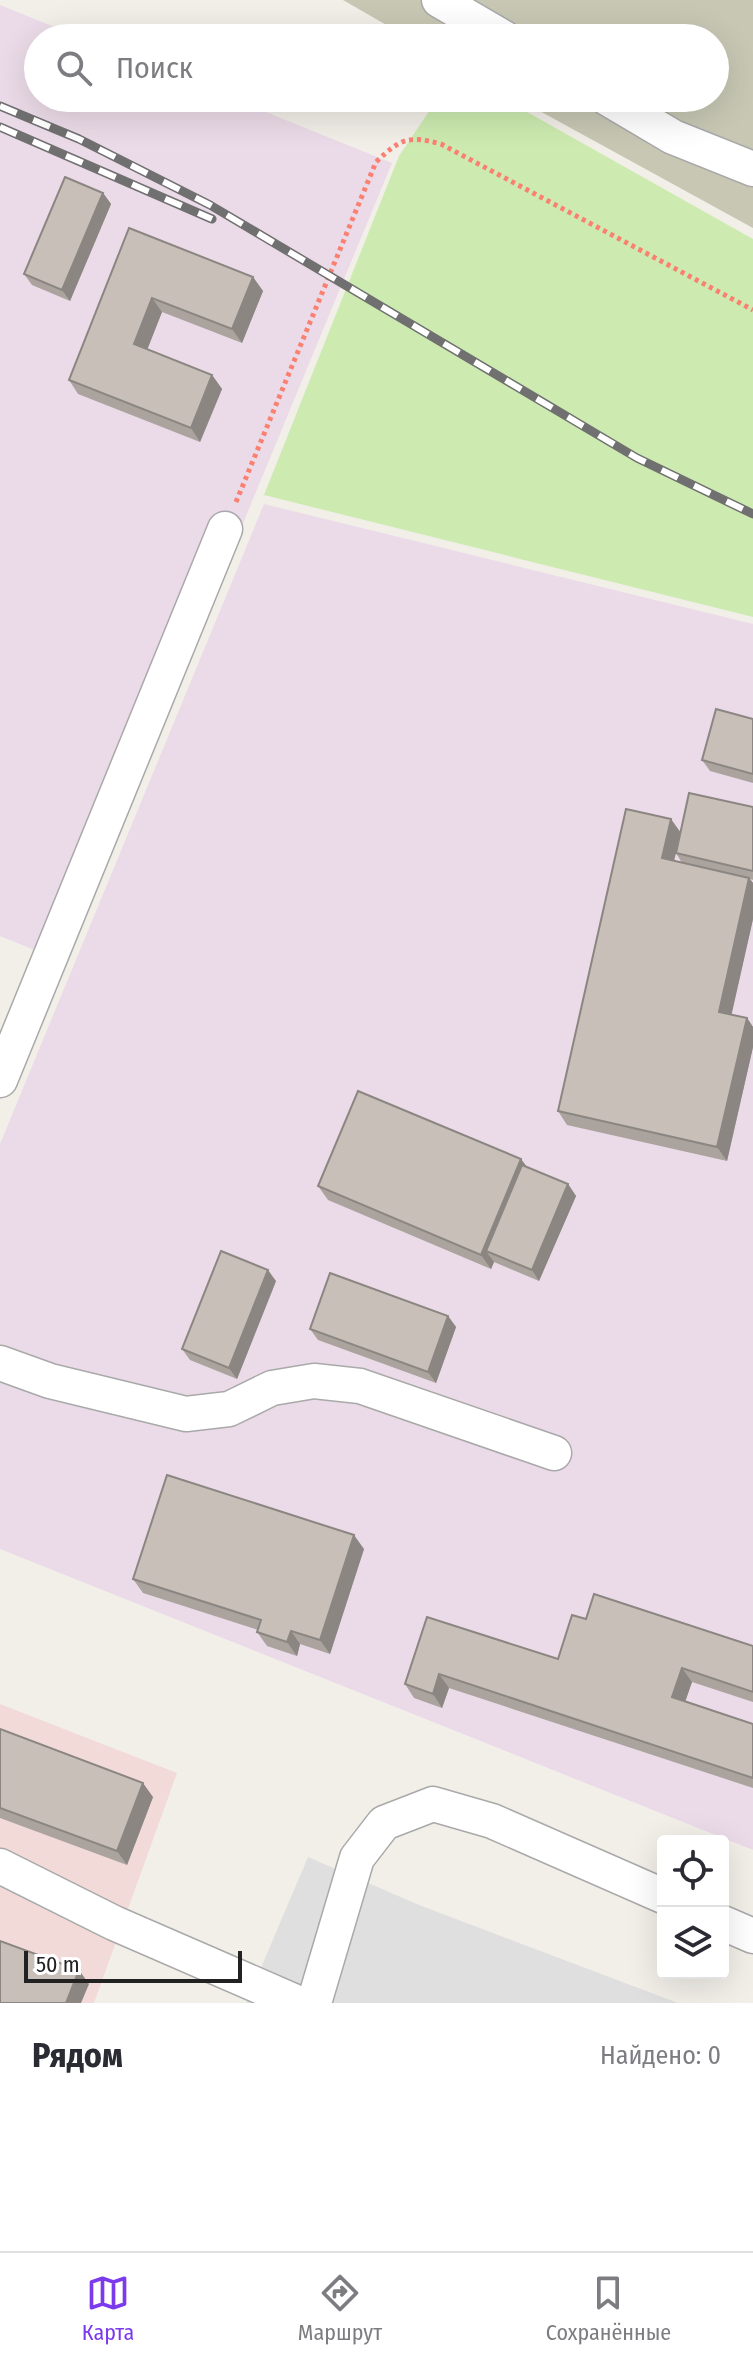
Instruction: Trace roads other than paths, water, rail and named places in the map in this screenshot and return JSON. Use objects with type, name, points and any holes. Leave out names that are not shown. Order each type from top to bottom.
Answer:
[{"type":"street","points":[[439,0],[480,24]]},
{"type":"street","points":[[631,112],[673,137],[753,169]]},
{"type":"street","points":[[0,1079],[225,529]]},
{"type":"street","points":[[0,1363],[50,1381],[186,1414],[229,1409],[272,1388],[314,1381],[360,1386],[554,1453]]},
{"type":"street","points":[[314,2003],[357,1858],[384,1823],[433,1804],[492,1821],[657,1893]]},
{"type":"street","points":[[0,1866],[114,1923],[298,2003]]},
{"type":"street","points":[[729,1926],[753,1936]]},
{"type":"railway","points":[[0,106],[79,139],[210,205],[637,458],[753,514]]},
{"type":"railway","points":[[0,127],[212,219]]}]
